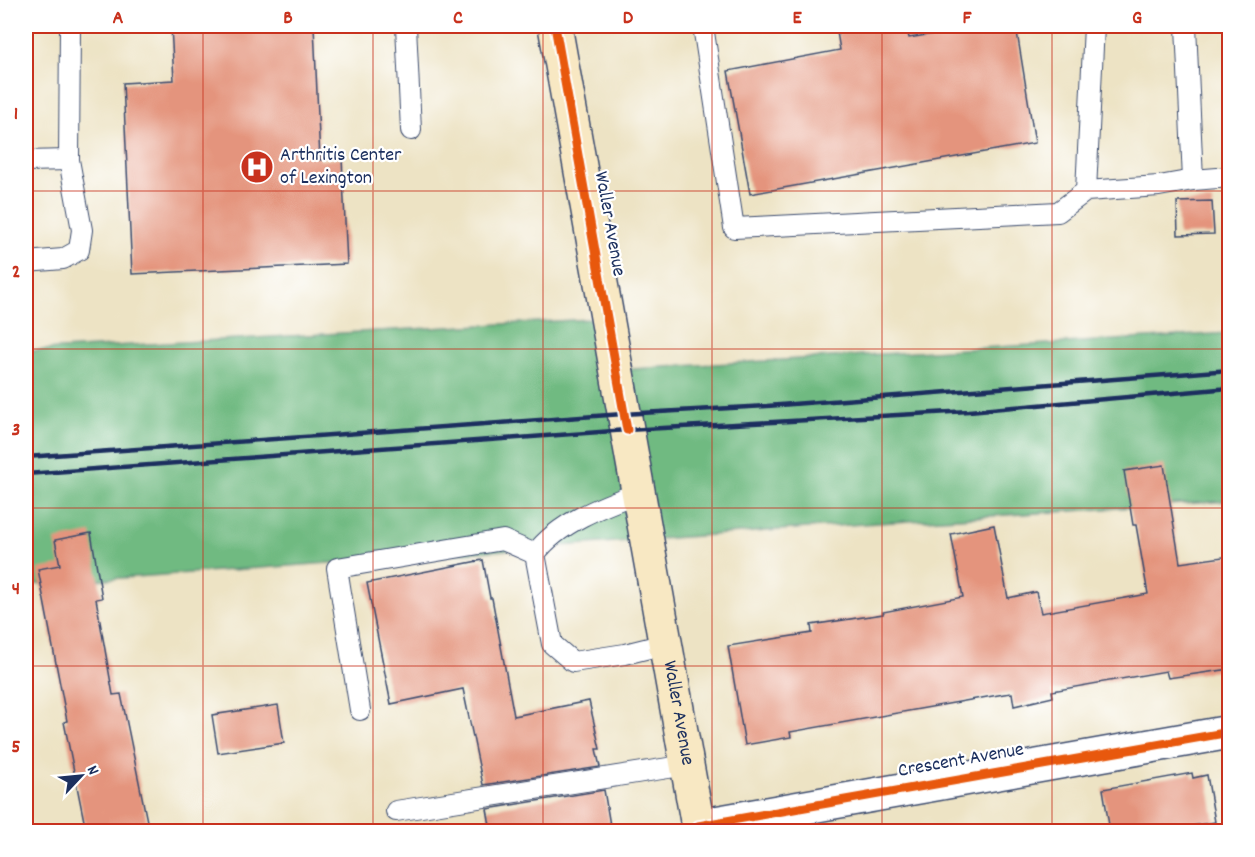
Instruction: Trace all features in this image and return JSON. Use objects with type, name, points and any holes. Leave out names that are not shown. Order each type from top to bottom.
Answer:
[{"type":"main road","name":"Waller Avenue","points":[[555,26],[699,828]]},
{"type":"street","name":"Crescent Avenue","points":[[699,828],[1230,732]]},
{"type":"lane","points":[[26,262],[63,259],[79,250],[82,230],[69,160],[70,26]]},
{"type":"lane","points":[[406,26],[411,130]]},
{"type":"lane","points":[[704,26],[734,228],[1058,212],[1086,190],[1159,186],[1230,177]]},
{"type":"lane","points":[[1086,190],[1094,26]]},
{"type":"lane","points":[[1186,26],[1193,180]]},
{"type":"lane","points":[[26,161],[69,160]]},
{"type":"lane","points":[[534,554],[545,541],[600,507],[638,493]]},
{"type":"lane","points":[[360,710],[337,568],[503,540],[534,554]]},
{"type":"lane","points":[[534,554],[552,644],[573,662],[625,654],[665,644]]},
{"type":"lane","points":[[396,811],[687,765]]},
{"type":"green space","points":[[608,318],[616,370],[1229,333],[1229,501],[877,523],[26,585],[26,351]]},
{"type":"building","points":[[171,26],[314,26],[320,160],[342,158],[347,264],[132,274],[123,83],[174,80]]},
{"type":"building","points":[[836,26],[906,26],[909,38],[984,26],[1016,26],[1035,143],[750,194],[728,71],[840,50]]},
{"type":"building","points":[[1212,201],[1214,234],[1178,235],[1177,202]]},
{"type":"building","points":[[1164,465],[1180,563],[1230,556],[1230,669],[1168,678],[1166,671],[1052,691],[1053,697],[1014,706],[1012,693],[1004,694],[790,732],[791,737],[745,745],[728,646],[812,633],[811,625],[883,614],[883,612],[963,597],[951,534],[994,525],[1008,598],[1036,592],[1041,613],[1148,594],[1124,471]]},
{"type":"building","points":[[91,533],[102,598],[96,599],[113,695],[121,694],[149,831],[86,831],[64,722],[67,721],[38,569],[60,565],[55,540]]},
{"type":"building","points":[[483,560],[514,716],[589,701],[600,749],[596,749],[600,767],[483,785],[463,689],[391,704],[367,583]]},
{"type":"building","points":[[278,705],[284,743],[218,753],[212,715]]},
{"type":"building","points":[[1192,773],[1193,778],[1207,775],[1215,822],[1163,831],[1110,831],[1103,789]]},
{"type":"building","points":[[604,790],[611,831],[491,831],[487,809]]},
{"type":"railway","points":[[26,457],[623,414],[767,406],[1230,370]]},
{"type":"railway","points":[[26,474],[627,430],[969,411],[1230,388]]},
{"type":"cycle path","points":[[555,26],[627,430]]},
{"type":"cycle path","points":[[698,826],[1230,732]]},
{"type":"place","name":"Arthritis Center of Lexington","points":[[257,167]]}]
